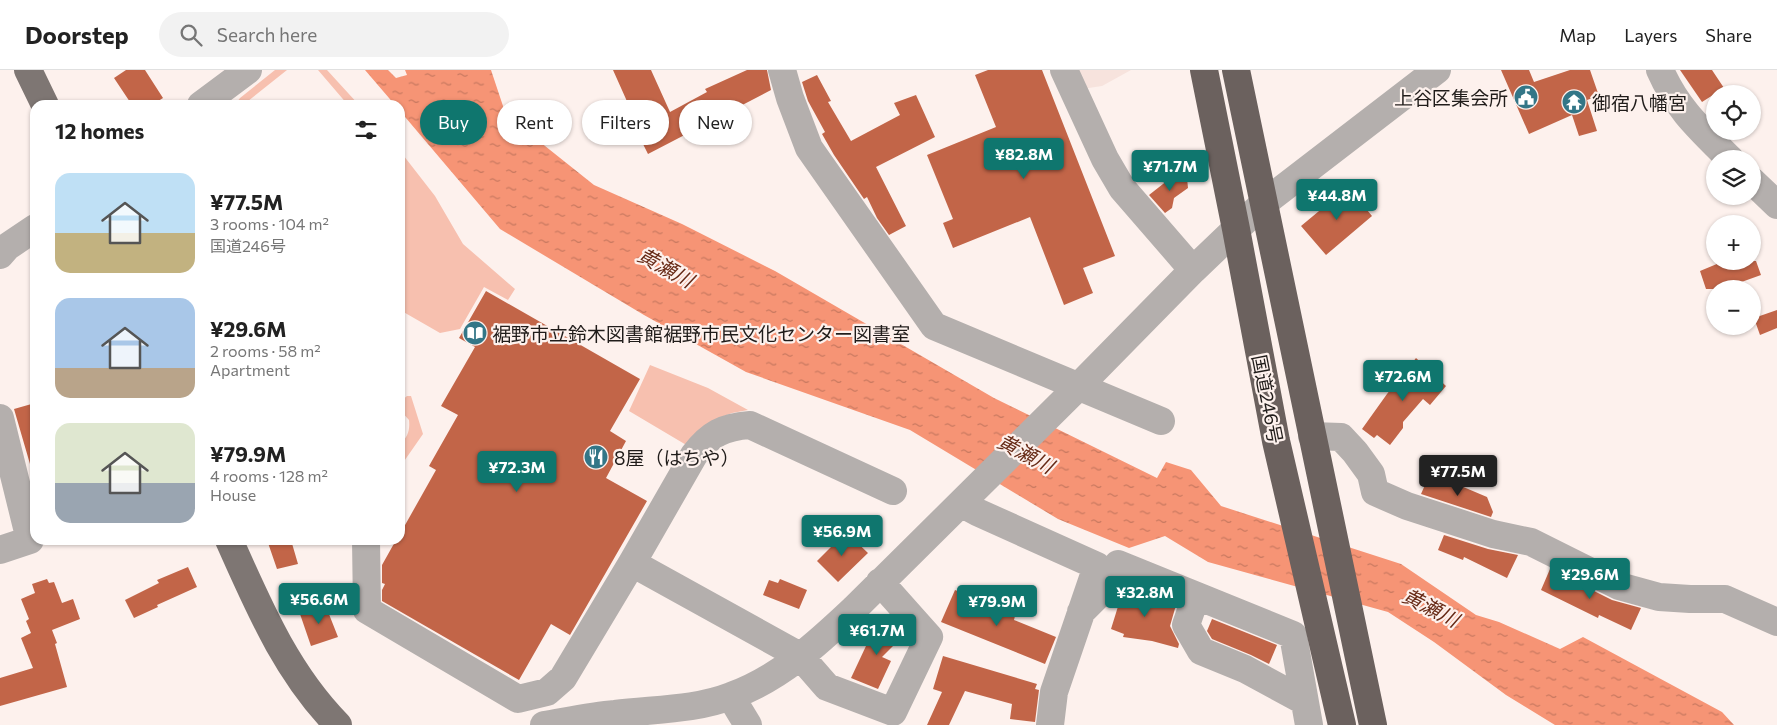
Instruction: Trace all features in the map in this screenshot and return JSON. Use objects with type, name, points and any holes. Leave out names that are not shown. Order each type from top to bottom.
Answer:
[{"type":"highway","name":"国道246号","points":[[1204,70],[1276,441],[1342,725]]},
{"type":"highway","name":"国道246号","points":[[1236,70],[1373,725]]},
{"type":"main road","points":[[28,70],[43,100]]},
{"type":"main road","points":[[231,545],[262,613],[292,668],[320,707],[338,725]]},
{"type":"street","points":[[209,100],[248,70]]},
{"type":"street","points":[[782,70],[790,98],[809,148],[934,326],[1161,421]]},
{"type":"street","points":[[1064,70],[1105,159],[1122,188],[1193,270]]},
{"type":"street","points":[[544,725],[614,714],[686,707],[731,697],[761,683],[800,656],[820,641],[962,504],[1193,270],[1264,203],[1437,70]]},
{"type":"street","points":[[1660,70],[1669,91],[1689,118],[1721,150]]},
{"type":"street","points":[[1761,190],[1777,205]]},
{"type":"street","points":[[2,248],[30,231]]},
{"type":"street","points":[[0,418],[30,540],[0,550]]},
{"type":"street","points":[[366,545],[367,610],[518,699],[547,692],[563,678],[694,455],[707,441],[726,428],[750,425],[893,491]]},
{"type":"street","points":[[1312,436],[1341,437],[1371,474],[1375,492],[1407,506],[1493,534],[1531,542],[1619,586],[1659,597],[1724,599],[1777,622]]},
{"type":"street","points":[[962,504],[1097,566],[1054,692],[1050,725]]},
{"type":"street","points":[[632,563],[800,656],[827,687],[893,712],[929,637],[880,582]]},
{"type":"street","points":[[1081,612],[1100,593],[1118,564],[1293,635],[1306,713]]},
{"type":"street","points":[[1196,596],[1186,625],[1201,651],[1244,669],[1306,713]]},
{"type":"street","points":[[731,697],[748,725]]},
{"type":"shaded area","points":[[275,70],[287,70],[249,100],[238,100]]},
{"type":"shaded area","points":[[318,70],[327,70],[354,100],[344,100]]},
{"type":"shaded area","points":[[1074,70],[1131,70],[1102,86],[1082,89]]},
{"type":"shaded area","points":[[405,157],[435,196],[463,244],[515,289],[508,300],[484,287],[460,329],[440,333],[405,313]]},
{"type":"shaded area","points":[[650,365],[708,388],[748,410],[719,418],[688,446],[629,411]]},
{"type":"shaded area","points":[[411,396],[423,434],[405,460],[405,438],[409,430],[409,420],[405,416],[405,398]]},
{"type":"water","name":"黄瀬川","points":[[365,70],[388,70],[396,78],[407,75],[405,70],[491,70],[501,100],[497,100],[497,145],[544,145],[594,185],[682,224],[775,271],[994,398],[1157,478],[1166,462],[1191,470],[1221,506],[1401,564],[1476,615],[1499,622],[1560,649],[1583,637],[1722,712],[1734,725],[1555,725],[1506,695],[1434,642],[1388,612],[1208,562],[1165,536],[1129,548],[1058,519],[910,430],[746,372],[644,315],[500,229],[429,145],[487,145],[487,100],[420,100],[420,135],[405,117],[405,100],[391,100]]},
{"type":"building","points":[[126,70],[145,70],[163,98],[160,100],[129,100],[114,78]]},
{"type":"building","points":[[613,70],[651,70],[665,100],[626,100]]},
{"type":"building","points":[[747,70],[767,70],[771,90],[752,100],[692,100],[707,92],[705,89]]},
{"type":"building","points":[[988,70],[1042,70],[1115,256],[1083,268],[1093,293],[1064,305],[1030,217],[953,248],[943,223],[953,219],[927,155],[996,127],[975,75]]},
{"type":"building","points":[[1501,70],[1529,70],[1534,82],[1570,70],[1590,70],[1599,96],[1587,100],[1597,131],[1579,136],[1572,115],[1529,134]]},
{"type":"building","points":[[1680,70],[1712,70],[1722,85],[1706,85],[1706,99],[1702,102]]},
{"type":"building","points":[[817,75],[831,101],[828,102],[851,141],[900,115],[894,103],[916,95],[935,137],[876,167],[906,226],[889,235],[877,218],[867,197],[864,199],[822,134],[825,132],[808,101],[802,82]]},
{"type":"building","points":[[679,107],[679,138],[669,143],[669,110],[670,112]]},
{"type":"building","points":[[644,145],[665,145],[648,154]]},
{"type":"building","points":[[1177,173],[1187,178],[1188,188],[1174,198],[1172,208],[1165,213],[1149,195]]},
{"type":"building","points":[[1348,187],[1372,216],[1326,255],[1301,226]]},
{"type":"building","points":[[1706,268],[1759,270],[1761,275],[1747,280],[1706,280],[1706,289],[1700,271]]},
{"type":"building","points":[[486,291],[640,379],[610,431],[626,441],[606,478],[647,501],[570,635],[551,624],[519,680],[382,601],[382,590],[385,584],[382,583],[382,565],[393,545],[405,545],[405,525],[436,470],[429,466],[458,415],[441,406],[475,347],[459,338]]},
{"type":"building","points":[[1777,310],[1777,328],[1761,335],[1761,316]]},
{"type":"building","points":[[1416,358],[1446,386],[1430,405],[1423,399],[1403,422],[1403,428],[1390,445],[1377,435],[1374,438],[1362,429]]},
{"type":"building","points":[[30,404],[30,464],[14,409]]},
{"type":"building","points":[[1429,476],[1459,490],[1461,486],[1487,497],[1493,512],[1491,517],[1421,494]]},
{"type":"building","points":[[846,532],[868,553],[838,582],[817,561]]},
{"type":"building","points":[[1444,535],[1488,549],[1518,555],[1507,578],[1464,557],[1463,560],[1438,550]]},
{"type":"building","points":[[269,545],[292,545],[298,564],[277,569]]},
{"type":"building","points":[[188,567],[197,587],[157,605],[158,607],[134,618],[125,600],[159,583],[157,580]]},
{"type":"building","points":[[1550,569],[1612,600],[1641,608],[1631,630],[1599,615],[1598,618],[1541,590]]},
{"type":"building","points":[[47,579],[49,583],[54,582],[62,603],[73,599],[80,619],[52,630],[57,643],[55,644],[67,687],[0,706],[0,678],[33,668],[21,638],[31,633],[26,621],[29,619],[21,599],[35,593],[32,584]]},
{"type":"building","points":[[780,579],[807,590],[799,609],[763,595],[769,580],[778,583]]},
{"type":"building","points":[[1125,584],[1156,596],[1156,600],[1176,605],[1170,626],[1179,644],[1178,648],[1152,641],[1123,637],[1124,634],[1111,629]]},
{"type":"building","points":[[955,590],[1016,612],[1014,620],[1056,637],[1045,664],[941,622]]},
{"type":"building","points":[[325,604],[338,637],[311,646],[300,614]]},
{"type":"building","points":[[892,619],[905,634],[882,657],[891,661],[878,689],[851,678],[866,646]]},
{"type":"building","points":[[1212,619],[1277,645],[1269,664],[1212,639],[1207,631]]},
{"type":"building","points":[[943,656],[1037,684],[1035,689],[1039,690],[1035,722],[1010,719],[1012,704],[965,691],[949,725],[927,725],[942,692],[933,689]]},
{"type":"place","name":"上谷区集会所","points":[[1526,97]]},
{"type":"place","name":"御宿八幡宮","points":[[1574,102]]},
{"type":"place","name":"裾野市立鈴木図書館裾野市民文化センター図書室","points":[[475,333]]},
{"type":"place","name":"8屋（はちや）","points":[[596,457]]}]
